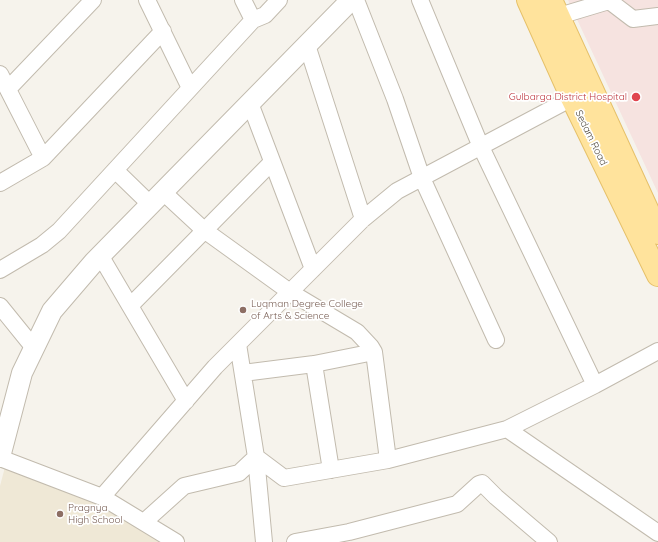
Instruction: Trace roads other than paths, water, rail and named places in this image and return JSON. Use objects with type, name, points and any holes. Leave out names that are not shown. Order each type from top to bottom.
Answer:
[{"type":"main road","name":"Sedam Road","points":[[528,0],[549,13],[658,233]]},
{"type":"main road","name":"Sedam Road","points":[[549,13],[572,98],[658,275]]},
{"type":"street","points":[[43,158],[3,84],[94,0]]},
{"type":"street","points":[[147,0],[190,88]]},
{"type":"street","points":[[243,0],[253,20]]},
{"type":"street","points":[[0,270],[50,239],[67,224],[253,20],[265,15],[279,0]]},
{"type":"street","points":[[176,542],[102,497],[0,457],[22,373],[52,311],[100,255],[351,0]]},
{"type":"street","points":[[356,0],[394,99],[422,178],[496,340]]},
{"type":"street","points":[[420,0],[481,147],[595,385]]},
{"type":"street","points":[[549,13],[608,1],[633,19],[658,16]]},
{"type":"street","points":[[0,183],[43,158],[163,31]]},
{"type":"street","points":[[307,45],[363,219]]},
{"type":"street","points":[[102,497],[214,367],[363,219],[397,191],[572,98]]},
{"type":"street","points":[[250,103],[313,269]]},
{"type":"street","points":[[130,306],[272,162]]},
{"type":"street","points":[[115,170],[204,230],[290,292],[357,332],[374,352],[388,460]]},
{"type":"street","points":[[100,255],[186,401]]},
{"type":"street","points":[[0,306],[34,348]]},
{"type":"street","points":[[238,344],[256,457],[264,542]]},
{"type":"street","points":[[256,457],[284,478],[388,460],[507,429],[595,385],[658,351]]},
{"type":"street","points":[[243,373],[314,364],[374,352]]},
{"type":"street","points":[[314,364],[331,470]]},
{"type":"street","points":[[507,429],[658,533]]},
{"type":"street","points":[[144,522],[184,486],[239,473],[256,457]]},
{"type":"street","points":[[295,542],[349,532],[457,504],[482,483],[496,497],[550,542]]},
{"type":"place","name":"Gulbarga District Hospital","points":[[636,97]]},
{"type":"place","name":"Luqman Degree College of Arts & Science","points":[[243,310]]},
{"type":"place","name":"Pragnya High School","points":[[60,514]]}]
